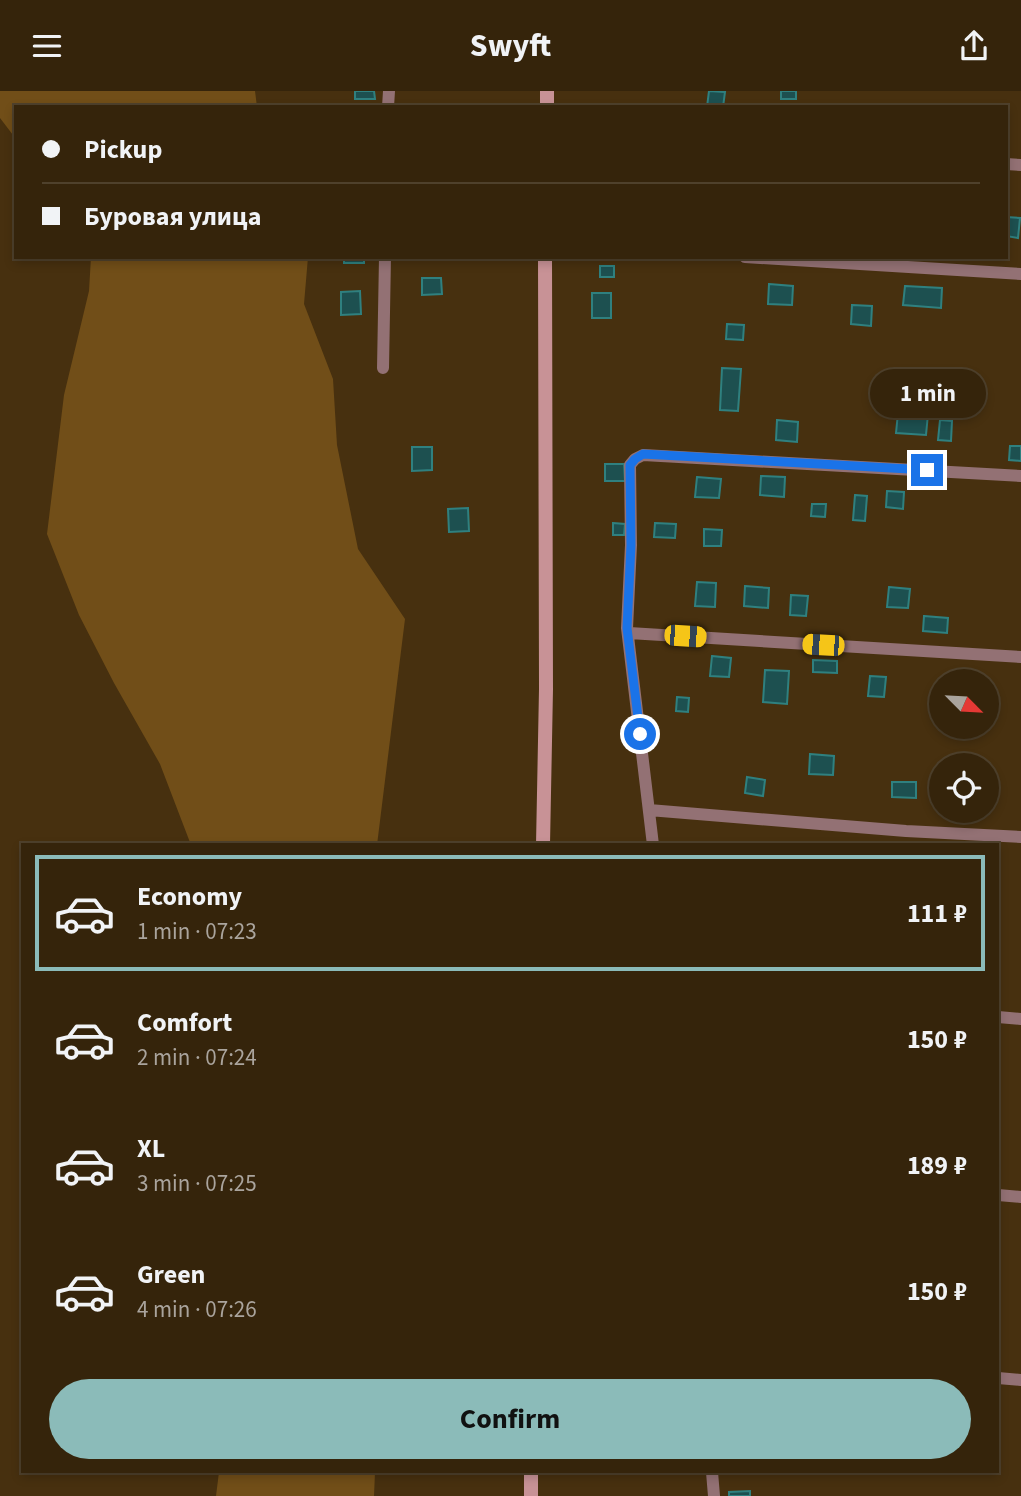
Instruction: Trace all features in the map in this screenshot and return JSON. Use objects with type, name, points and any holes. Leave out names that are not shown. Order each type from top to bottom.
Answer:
[{"type":"main road","points":[[544,843],[545,259]]},
{"type":"main road","points":[[531,1473],[531,1496]]},
{"type":"street","points":[[383,368],[385,259]]},
{"type":"street","points":[[777,259],[1021,274]]},
{"type":"street","points":[[653,843],[627,628],[631,545],[630,465],[635,459],[643,454],[1021,476]]},
{"type":"street","points":[[629,633],[1021,657]]},
{"type":"street","points":[[649,810],[906,831],[1021,837]]},
{"type":"street","points":[[999,1017],[1021,1019]]},
{"type":"street","points":[[999,1195],[1021,1197]]},
{"type":"street","points":[[999,1378],[1021,1380]]},
{"type":"street","points":[[712,1473],[714,1496]]},
{"type":"shaded area","points":[[0,91],[255,91],[257,105],[14,105],[14,136],[0,118]]},
{"type":"shaded area","points":[[91,259],[308,259],[304,304],[333,379],[337,445],[358,549],[405,619],[377,843],[190,843],[160,764],[79,615],[47,534],[64,395],[89,291]]},
{"type":"shaded area","points":[[219,1473],[375,1473],[374,1496],[216,1496]]},
{"type":"building","points":[[355,91],[374,91],[375,99],[355,99]]},
{"type":"building","points":[[709,91],[725,92],[723,105],[707,105]]},
{"type":"building","points":[[781,91],[796,91],[796,99],[781,99]]},
{"type":"building","points":[[1008,217],[1020,218],[1018,238],[1008,236]]},
{"type":"building","points":[[344,259],[364,259],[364,263],[344,263]]},
{"type":"building","points":[[600,266],[614,266],[614,277],[600,277]]},
{"type":"building","points":[[422,278],[441,278],[442,294],[422,295]]},
{"type":"building","points":[[769,284],[793,286],[792,305],[768,304]]},
{"type":"building","points":[[905,286],[942,288],[941,308],[903,305]]},
{"type":"building","points":[[360,291],[361,314],[341,315],[341,292]]},
{"type":"building","points":[[592,293],[611,293],[611,318],[592,318]]},
{"type":"building","points":[[852,305],[872,306],[871,326],[851,324]]},
{"type":"building","points":[[727,324],[744,325],[743,340],[726,339]]},
{"type":"building","points":[[722,368],[741,369],[738,411],[720,410]]},
{"type":"building","points":[[898,413],[928,414],[926,435],[896,433]]},
{"type":"building","points":[[777,420],[798,422],[797,442],[776,440]]},
{"type":"building","points":[[940,420],[952,421],[951,441],[938,440]]},
{"type":"building","points":[[1010,446],[1021,446],[1021,461],[1009,460]]},
{"type":"building","points":[[412,447],[432,447],[432,470],[412,471]]},
{"type":"building","points":[[605,464],[624,464],[625,481],[605,481]]},
{"type":"building","points":[[761,476],[785,477],[784,497],[760,495]]},
{"type":"building","points":[[697,477],[721,479],[719,498],[695,497]]},
{"type":"building","points":[[887,491],[904,492],[903,509],[886,507]]},
{"type":"building","points":[[855,495],[867,496],[865,521],[853,520]]},
{"type":"building","points":[[812,504],[826,504],[825,517],[811,516]]},
{"type":"building","points":[[468,508],[469,531],[449,532],[448,509]]},
{"type":"building","points":[[613,523],[625,524],[624,535],[613,535]]},
{"type":"building","points":[[655,523],[676,524],[675,538],[654,537]]},
{"type":"building","points":[[704,529],[722,530],[721,546],[704,546]]},
{"type":"building","points":[[697,582],[716,583],[715,607],[695,606]]},
{"type":"building","points":[[745,586],[769,588],[768,608],[744,606]]},
{"type":"building","points":[[889,587],[910,589],[908,608],[887,607]]},
{"type":"building","points":[[791,595],[808,596],[806,616],[790,615]]},
{"type":"building","points":[[924,616],[948,618],[947,633],[923,631]]},
{"type":"building","points":[[712,656],[731,658],[729,677],[710,676]]},
{"type":"building","points":[[813,660],[837,661],[837,673],[813,672]]},
{"type":"building","points":[[765,670],[789,671],[787,704],[763,702]]},
{"type":"building","points":[[870,676],[886,677],[884,697],[868,696]]},
{"type":"building","points":[[677,697],[689,698],[688,712],[676,711]]},
{"type":"building","points":[[810,754],[834,756],[833,775],[809,774]]},
{"type":"building","points":[[747,777],[765,780],[763,796],[745,793]]},
{"type":"building","points":[[892,782],[916,782],[916,798],[892,797]]},
{"type":"building","points":[[750,1491],[750,1496],[729,1496],[729,1492]]},
{"type":"route","points":[[640,734],[627,628],[631,545],[630,465],[635,459],[643,454],[927,470]]}]
